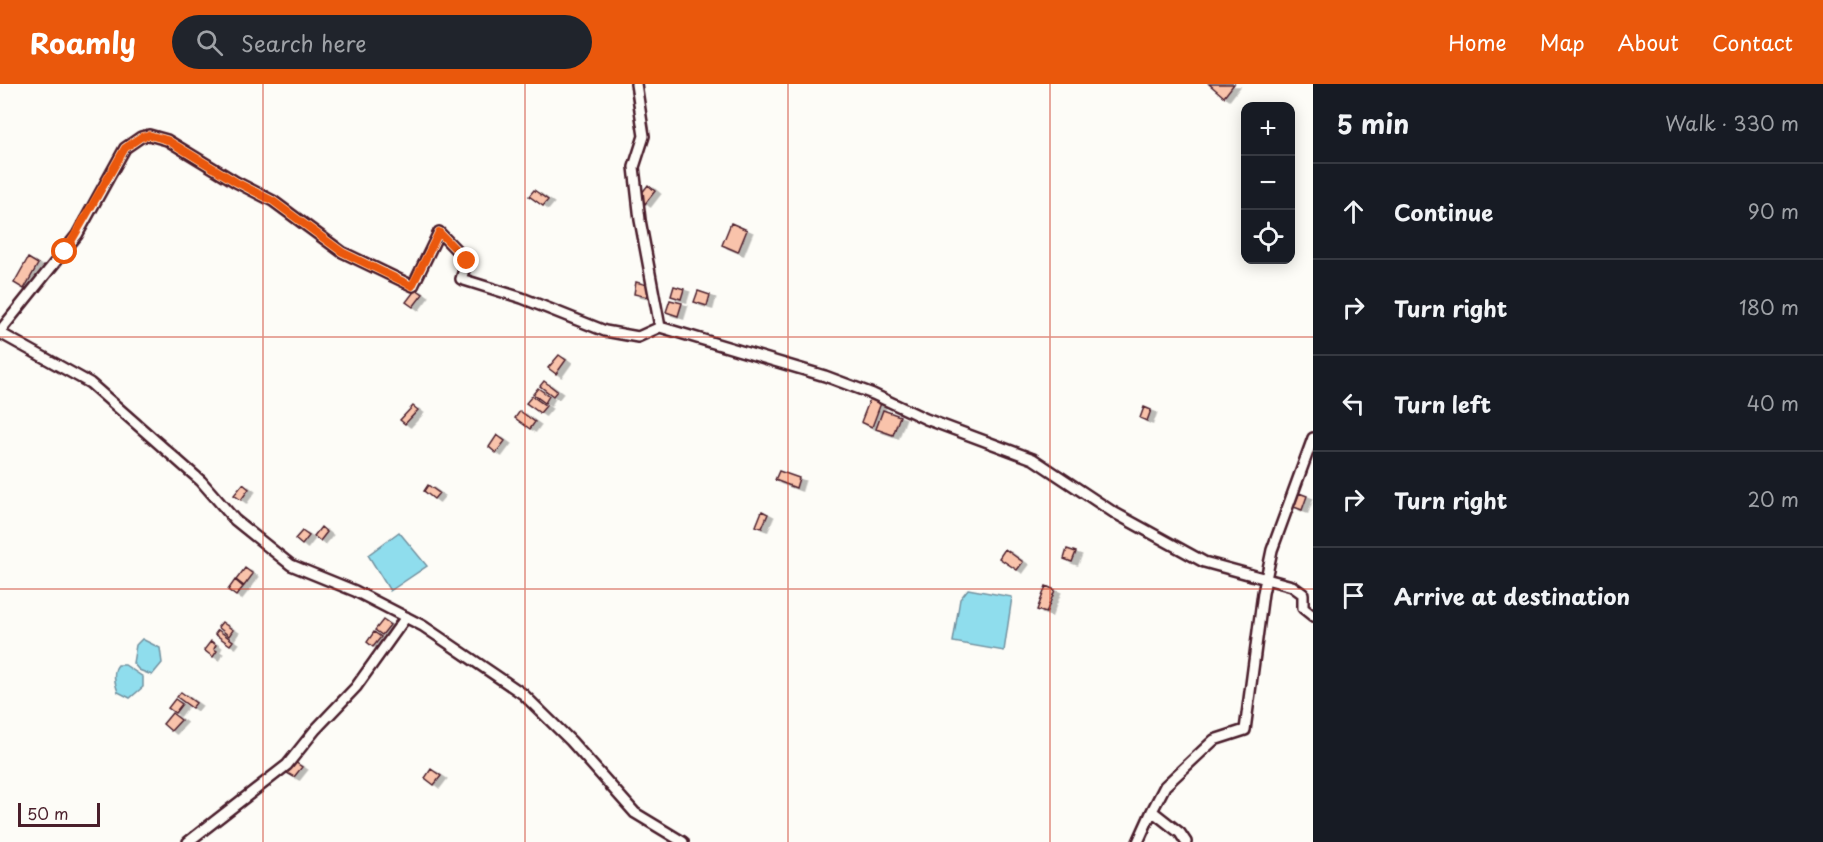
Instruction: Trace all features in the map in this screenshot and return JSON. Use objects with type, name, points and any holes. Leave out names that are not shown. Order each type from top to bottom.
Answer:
[{"type":"street","points":[[636,84],[644,136],[634,167],[640,220],[660,327]]},
{"type":"street","points":[[683,842],[635,813],[571,741],[523,694],[406,617],[355,591],[291,565],[235,520],[201,481],[90,383],[0,332],[77,235],[125,148],[141,137],[149,135],[167,140],[236,182],[273,201],[342,252],[412,286],[439,232],[467,261],[461,279],[522,298],[605,332],[638,337],[660,327],[825,376],[873,394],[926,419],[1033,459],[1113,512],[1204,562],[1266,577],[1292,586],[1303,594],[1303,608],[1313,616]]},
{"type":"street","points":[[1138,842],[1164,786],[1214,740],[1245,730],[1266,577],[1272,550],[1313,438]]},
{"type":"street","points":[[188,842],[287,765],[315,730],[356,687],[406,617]]},
{"type":"street","points":[[1152,811],[1180,833],[1185,842]]},
{"type":"water","points":[[399,532],[427,566],[390,591],[368,555]]},
{"type":"water","points":[[968,589],[1012,597],[1004,651],[953,642],[960,599]]},
{"type":"water","points":[[142,639],[160,648],[162,663],[152,675],[139,670],[133,663],[136,645]]},
{"type":"water","points":[[118,665],[125,665],[143,677],[143,687],[130,698],[118,692],[115,675]]},
{"type":"building","points":[[1209,84],[1234,84],[1224,97]]},
{"type":"building","points":[[648,185],[655,191],[645,204],[638,198]]},
{"type":"building","points":[[534,190],[548,200],[543,206],[529,196]]},
{"type":"building","points":[[731,223],[747,230],[738,252],[722,245]]},
{"type":"building","points":[[28,258],[38,264],[24,289],[14,283]]},
{"type":"building","points":[[636,282],[651,286],[648,297],[634,294]]},
{"type":"building","points":[[674,286],[684,289],[681,299],[671,296]]},
{"type":"building","points":[[416,289],[423,294],[413,307],[406,302]]},
{"type":"building","points":[[698,291],[710,295],[707,306],[694,302]]},
{"type":"building","points":[[670,300],[682,303],[678,316],[666,312]]},
{"type":"building","points":[[559,355],[566,360],[556,374],[548,368]]},
{"type":"building","points":[[544,381],[557,391],[553,396],[540,386]]},
{"type":"building","points":[[538,388],[549,396],[545,403],[533,394]]},
{"type":"building","points":[[532,396],[546,406],[540,413],[526,403]]},
{"type":"building","points":[[870,399],[881,403],[872,427],[861,422]]},
{"type":"building","points":[[413,406],[418,410],[405,424],[400,420]]},
{"type":"building","points":[[1144,407],[1151,410],[1147,421],[1140,418]]},
{"type":"building","points":[[883,410],[900,416],[893,435],[876,429]]},
{"type":"building","points":[[520,411],[535,422],[530,429],[515,418]]},
{"type":"building","points":[[497,435],[505,441],[496,453],[489,447]]},
{"type":"building","points":[[779,471],[799,478],[796,488],[775,480]]},
{"type":"building","points":[[243,484],[249,489],[241,500],[234,495]]},
{"type":"building","points":[[428,485],[439,493],[434,499],[424,491]]},
{"type":"building","points":[[1299,493],[1307,496],[1302,510],[1294,507]]},
{"type":"building","points":[[762,511],[768,514],[762,528],[756,526]]},
{"type":"building","points":[[321,527],[327,532],[320,541],[314,536]]},
{"type":"building","points":[[302,531],[309,536],[302,545],[295,539]]},
{"type":"building","points":[[1005,549],[1023,562],[1017,570],[999,558]]},
{"type":"building","points":[[1067,549],[1076,552],[1072,562],[1064,559]]},
{"type":"building","points":[[245,568],[253,574],[244,586],[236,580]]},
{"type":"building","points":[[235,580],[243,587],[236,596],[228,590]]},
{"type":"building","points":[[1046,586],[1055,590],[1046,613],[1037,610]]},
{"type":"building","points":[[383,620],[390,625],[382,635],[375,630]]},
{"type":"building","points":[[222,622],[233,630],[229,636],[218,627]]},
{"type":"building","points":[[218,630],[233,641],[230,645],[215,634]]},
{"type":"building","points":[[374,632],[381,637],[373,647],[367,642]]},
{"type":"building","points":[[211,641],[216,645],[214,649],[217,651],[213,657],[204,650]]},
{"type":"building","points":[[181,692],[196,703],[192,708],[177,697]]},
{"type":"building","points":[[175,699],[182,704],[175,713],[168,708]]},
{"type":"building","points":[[172,713],[181,720],[171,731],[163,724]]},
{"type":"building","points":[[295,762],[302,767],[294,777],[287,773]]},
{"type":"building","points":[[431,769],[441,776],[434,785],[425,778]]},
{"type":"route","points":[[65,252],[77,235],[125,148],[141,137],[149,135],[167,140],[236,182],[273,201],[294,214],[342,252],[412,286],[439,232],[467,261]]}]
